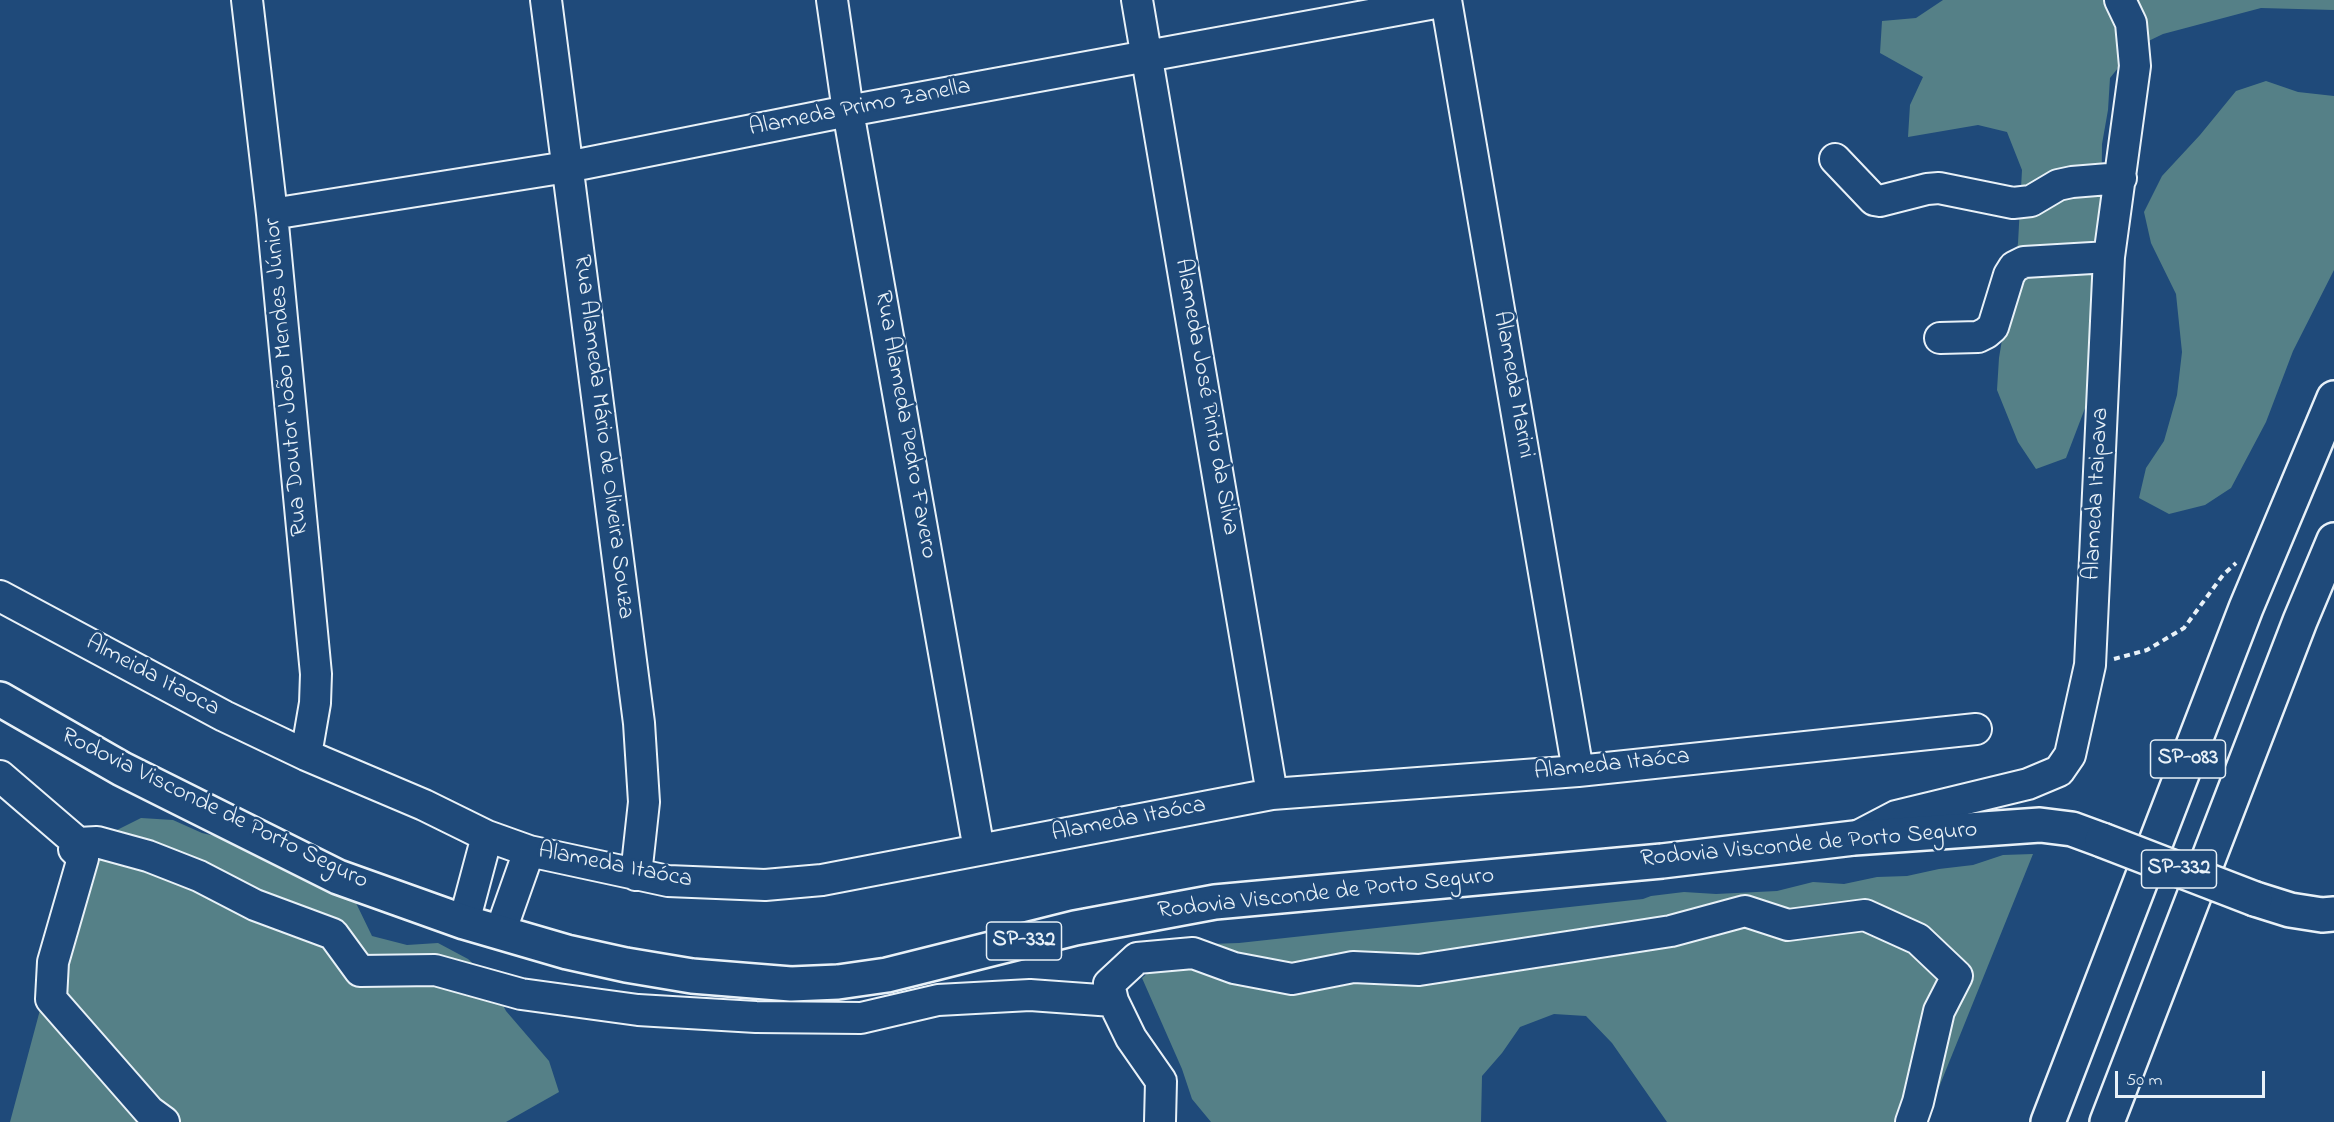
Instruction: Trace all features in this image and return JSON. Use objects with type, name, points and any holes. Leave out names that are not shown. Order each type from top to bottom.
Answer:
[{"type":"main road","name":"SP-083","points":[[2048,1122],[2246,608],[2334,398]]},
{"type":"main road","name":"SP-083","points":[[2108,1122],[2300,621],[2334,540]]},
{"type":"main road","name":"Rodovia Visconde de Porto Seguro","points":[[0,699],[122,769],[338,877],[464,922],[567,952],[692,976],[791,984],[838,982],[897,973],[1075,928],[1215,902],[1662,861],[1854,838],[2040,825],[2072,829],[2290,909],[2322,915],[2334,914]]},
{"type":"street","name":"Rua Doutor João Mendes Júnior","points":[[247,0],[273,214],[316,674],[315,703],[306,755]]},
{"type":"street","name":"Rua Alameda Mário de Oliveira Souza","points":[[546,0],[639,723],[644,802],[636,875]]},
{"type":"street","name":"Rua Alameda Pedro Favero","points":[[832,0],[848,111],[979,850]]},
{"type":"street","name":"Alameda José Pinto da Silva","points":[[1137,0],[1272,794]]},
{"type":"street","name":"Alameda Primo Zanella","points":[[273,214],[567,167],[848,111],[1446,0]]},
{"type":"street","name":"Alameda Marini","points":[[1446,0],[1578,771]]},
{"type":"street","name":"Alameda Itaipava","points":[[1854,838],[1896,816],[2028,784],[2059,771],[2070,755],[2090,665],[2109,257],[2135,66],[2131,23],[2120,0]]},
{"type":"street","points":[[1835,159],[1874,200],[1880,201],[1939,188],[2013,203],[2031,201],[2058,185],[2121,178]]},
{"type":"street","points":[[1940,338],[1977,337],[1993,327],[2009,275],[2014,267],[2024,262],[2109,257]]},
{"type":"street","name":"Almeida Itaoca","points":[[0,596],[224,716],[306,755]]},
{"type":"street","name":"Alameda Itaóca","points":[[306,755],[424,805],[487,836],[529,851],[668,881],[765,885],[822,880],[1272,794],[1578,771],[1976,729]]},
{"type":"street","points":[[0,776],[78,843],[97,842],[148,856],[199,876],[255,905],[333,934],[360,970],[435,969],[521,994],[638,1010],[756,1017],[861,1018],[938,1000],[1029,995],[1113,1001]]},
{"type":"street","points":[[464,922],[487,836]]},
{"type":"street","points":[[78,843],[74,849],[83,858],[52,962],[51,999],[149,1111],[164,1122]]},
{"type":"street","points":[[500,933],[529,851]]},
{"type":"street","points":[[1160,1122],[1161,1081],[1131,1038],[1113,1001],[1109,984],[1137,958],[1193,954],[1234,968],[1292,979],[1353,967],[1419,970],[1671,931],[1745,911],[1788,925],[1865,915],[1918,939],[1957,976],[1939,1011],[1918,1102],[1911,1122]]},
{"type":"path","points":[[2090,665],[2147,650],[2184,628],[2223,575],[2240,559]]},
{"type":"green space","points":[[1943,0],[2334,0],[2334,10],[2261,8],[2163,34],[2134,48],[2110,78],[2108,110],[2102,144],[2095,382],[2066,458],[2036,469],[2018,442],[1997,390],[1999,358],[2018,243],[2022,170],[2007,132],[1978,125],[1908,137],[1910,105],[1923,77],[1880,53],[1882,21],[1916,18]]},
{"type":"green space","points":[[2266,81],[2298,92],[2334,96],[2334,270],[2293,351],[2266,422],[2231,488],[2205,505],[2169,514],[2139,498],[2146,468],[2164,441],[2177,395],[2182,352],[2176,294],[2151,243],[2144,212],[2162,176],[2236,91]]},
{"type":"green space","points":[[141,818],[173,820],[202,833],[232,840],[326,887],[356,903],[372,936],[407,945],[438,943],[468,959],[490,979],[506,1011],[549,1061],[559,1092],[506,1122],[10,1122],[70,898],[109,834]]},
{"type":"green space","points":[[2033,854],[1925,1122],[1667,1122],[1612,1043],[1586,1016],[1554,1014],[1520,1027],[1482,1076],[1481,1122],[1211,1122],[1192,1099],[1182,1069],[1142,978],[1166,957],[1209,944],[1239,943],[1643,899],[1684,892],[1716,894],[1777,891],[1813,882],[1844,884],[1877,877],[1907,876],[1973,865],[2003,855]]}]
